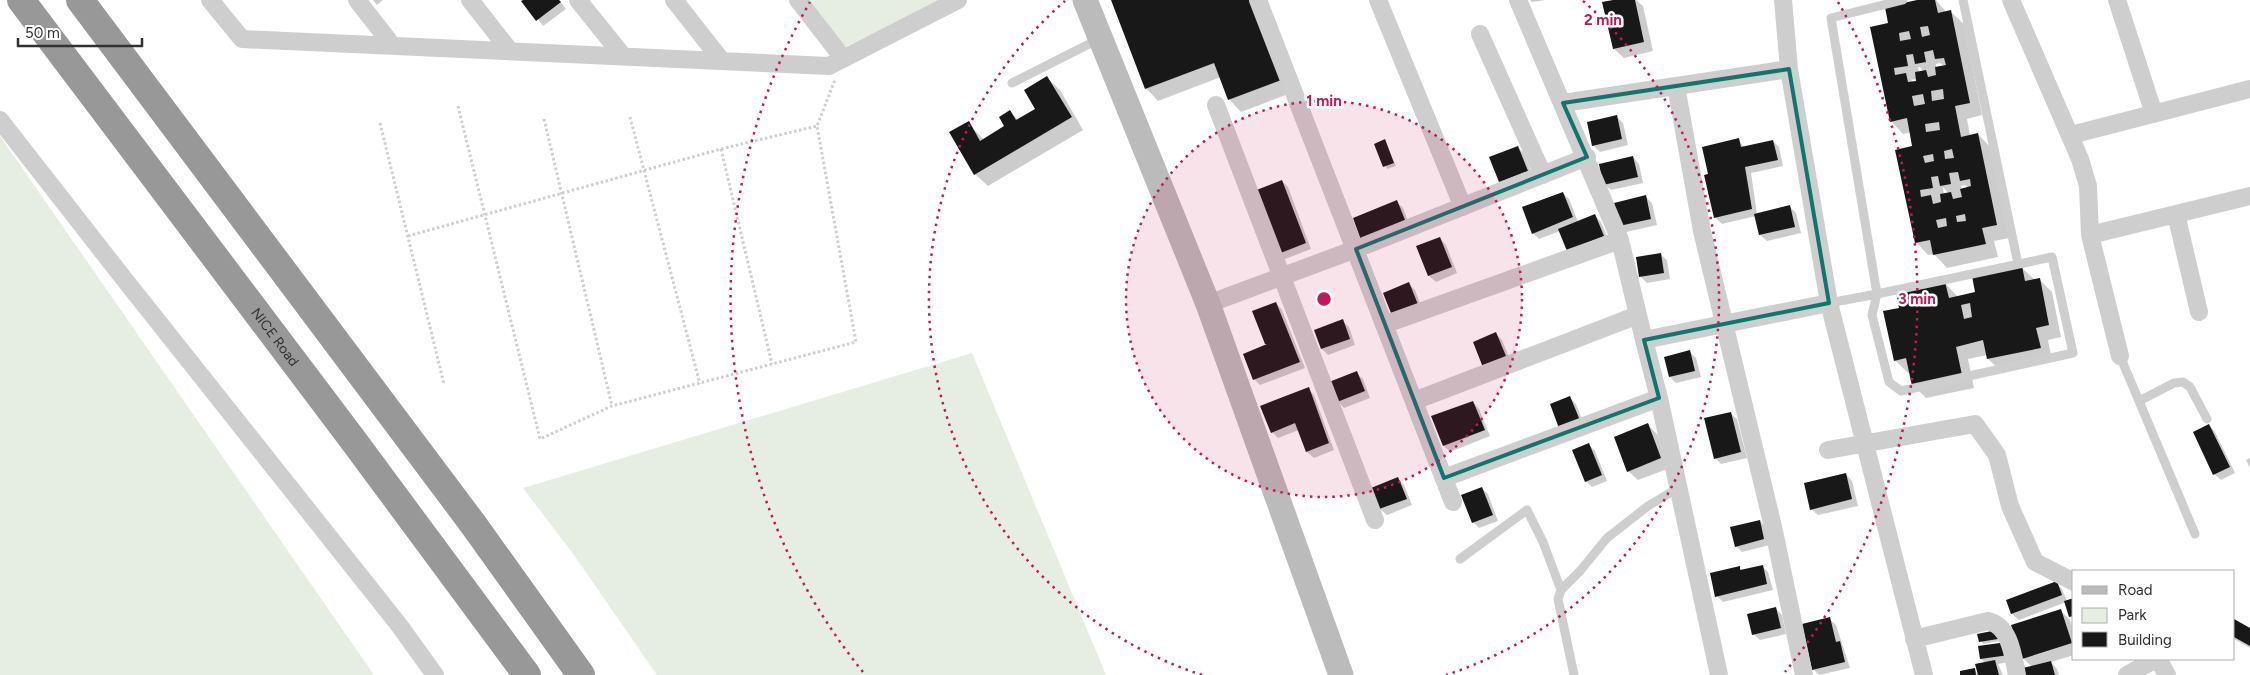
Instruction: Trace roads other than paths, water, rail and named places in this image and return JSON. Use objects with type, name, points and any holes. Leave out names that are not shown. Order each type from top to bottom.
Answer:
[{"type":"highway","name":"NICE Road","points":[[21,0],[354,440],[527,675]]},
{"type":"highway","points":[[80,0],[326,326],[581,675]]},
{"type":"street","points":[[210,0],[242,39],[829,66],[958,0]]},
{"type":"street","points":[[357,0],[393,46]]},
{"type":"street","points":[[470,0],[510,51]]},
{"type":"street","points":[[578,0],[623,56]]},
{"type":"street","points":[[674,0],[722,61]]},
{"type":"street","points":[[798,0],[844,58]]},
{"type":"street","points":[[1085,0],[1208,304],[1342,675]]},
{"type":"street","points":[[1258,0],[1386,324],[1453,502]]},
{"type":"street","points":[[1378,0],[1463,206]]},
{"type":"street","points":[[1518,0],[1587,157],[1620,240],[1659,398],[1719,675]]},
{"type":"street","points":[[1783,0],[1790,69],[1829,302],[1924,675]]},
{"type":"street","points":[[2011,0],[2071,135],[2088,186],[2090,235],[2120,356]]},
{"type":"street","points":[[2117,0],[2154,114]]},
{"type":"street","points":[[1480,34],[1543,175]]},
{"type":"street","points":[[1563,103],[1790,69]]},
{"type":"street","points":[[1676,86],[1702,231],[1771,521],[1804,675]]},
{"type":"street","points":[[2071,135],[2250,89]]},
{"type":"street","points":[[1216,105],[1375,520]]},
{"type":"street","points":[[0,120],[116,270],[393,618],[435,675]]},
{"type":"street","points":[[1208,304],[1356,249],[1587,157]]},
{"type":"street","points":[[2090,235],[2250,196]]},
{"type":"street","points":[[2176,214],[2199,312]]},
{"type":"street","points":[[1386,324],[1620,240]]},
{"type":"street","points":[[1644,340],[1829,302]]},
{"type":"street","points":[[1414,401],[1638,316]]},
{"type":"street","points":[[1444,478],[1659,398]]},
{"type":"street","points":[[1828,450],[1864,442],[1975,424],[1997,455],[2010,506],[2035,562],[2072,581]]},
{"type":"street","points":[[1914,639],[1988,621],[1997,623],[2004,630],[2017,675]]},
{"type":"street","points":[[2127,675],[2155,660]]},
{"type":"street","points":[[2158,660],[2166,675]]},
{"type":"lane","points":[[1829,302],[1877,294],[2052,257],[2074,353],[1901,391],[1889,382],[1872,315],[1877,294],[1831,18],[1903,0]]},
{"type":"lane","points":[[1963,0],[2018,264]]},
{"type":"lane","points":[[1012,83],[1101,38]]},
{"type":"lane","points":[[2120,356],[2195,534]]},
{"type":"lane","points":[[2139,401],[2174,383],[2183,382],[2190,387],[2207,419]]},
{"type":"lane","points":[[1574,675],[1558,599],[1561,590],[1580,571],[1607,538],[1648,506],[1678,488]]},
{"type":"lane","points":[[1460,559],[1527,510],[1543,542],[1561,590]]}]
